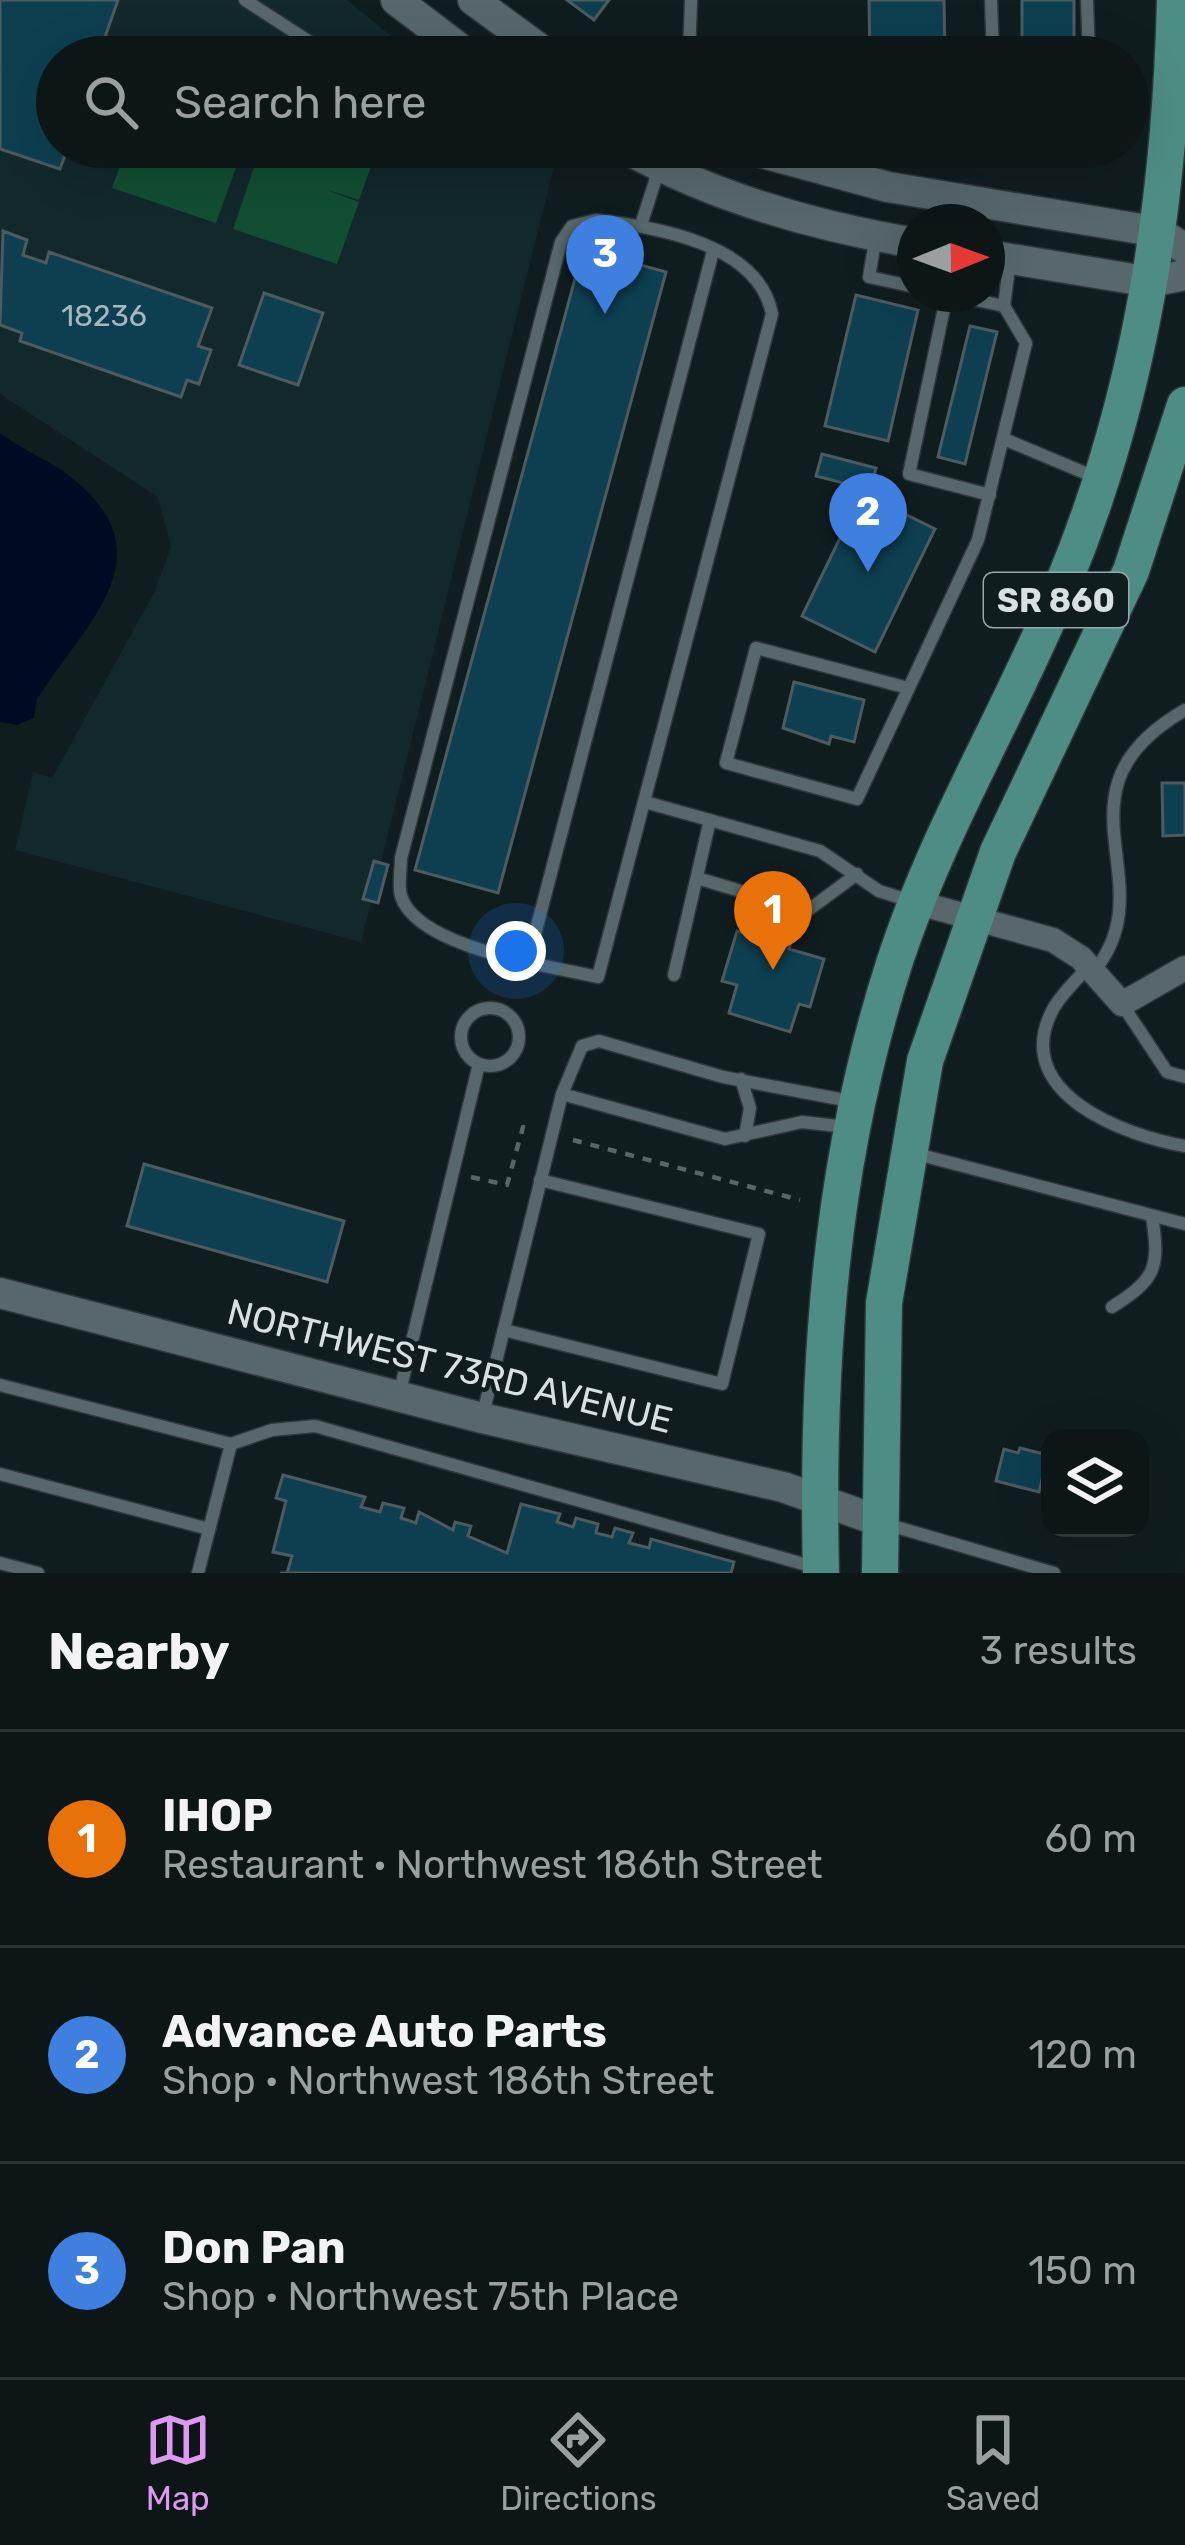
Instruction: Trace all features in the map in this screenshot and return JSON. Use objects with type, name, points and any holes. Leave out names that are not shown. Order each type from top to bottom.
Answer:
[{"type":"main road","name":"SR 860","points":[[821,1571],[823,1342],[853,1115],[916,902],[973,768],[1063,584],[1168,279],[1174,0]]},
{"type":"main road","name":"SR 860","points":[[880,1573],[881,1339],[906,1151],[925,1061],[972,916],[1131,571],[1185,405]]},
{"type":"street","points":[[395,0],[443,36]]},
{"type":"street","points":[[473,0],[522,36]]},
{"type":"street","points":[[685,168],[787,214],[897,240]]},
{"type":"street","points":[[816,168],[888,188],[1172,241]]},
{"type":"street","points":[[1005,258],[1168,279]]},
{"type":"street","points":[[916,902],[1053,940],[1091,969],[1122,1004],[1185,968]]},
{"type":"street","name":"NORTHWEST 73RD AVENUE","points":[[0,1293],[482,1418],[819,1496],[879,1521]]},
{"type":"lane","points":[[245,0],[301,36]]},
{"type":"lane","points":[[690,36],[691,0]]},
{"type":"lane","points":[[991,0],[992,36]]},
{"type":"lane","points":[[1087,0],[1088,36]]},
{"type":"lane","points":[[641,226],[660,168]]},
{"type":"lane","points":[[596,220],[641,226],[713,251],[760,278],[772,314],[598,977],[440,936],[414,917],[400,895],[401,858],[561,242],[572,226],[596,220]]},
{"type":"lane","points":[[877,236],[869,277],[897,282]]},
{"type":"lane","points":[[528,961],[713,251]]},
{"type":"lane","points":[[908,688],[756,648],[726,763],[856,799],[978,540],[1026,343],[1005,308]]},
{"type":"lane","points":[[944,312],[909,474],[990,495]]},
{"type":"lane","points":[[1004,439],[1102,480]]},
{"type":"lane","points":[[1185,710],[1154,728],[1119,774],[1112,818],[1119,928],[1112,949],[1052,1011],[1046,1030],[1046,1048],[1061,1093],[1095,1116],[1185,1146]]},
{"type":"lane","points":[[645,802],[820,851],[879,891],[916,902]]},
{"type":"lane","points":[[674,976],[710,820]]},
{"type":"lane","points":[[697,878],[807,911],[818,908],[857,874]]},
{"type":"lane","points":[[1122,1004],[1167,1072],[1185,1077]]},
{"type":"lane","points":[[478,1010],[500,1010],[517,1025],[517,1047],[502,1063],[479,1064],[464,1048],[463,1026],[478,1010]]},
{"type":"lane","points":[[482,1418],[562,1094],[582,1046],[599,1041],[853,1115]]},
{"type":"lane","points":[[399,1396],[479,1064]]},
{"type":"lane","points":[[741,1079],[750,1108],[745,1136]]},
{"type":"lane","points":[[562,1094],[725,1138],[853,1115]]},
{"type":"lane","points":[[906,1151],[1185,1224]]},
{"type":"lane","points":[[504,1330],[722,1384],[759,1234],[541,1180]]},
{"type":"lane","points":[[1112,1307],[1147,1285],[1158,1253],[1153,1216]]},
{"type":"lane","points":[[0,1385],[231,1444],[293,1428],[357,1435],[821,1571]]},
{"type":"lane","points":[[198,1573],[231,1444]]},
{"type":"lane","points":[[0,1474],[209,1529]]},
{"type":"lane","points":[[879,1521],[1018,1569],[1054,1573]]},
{"type":"lane","points":[[0,1563],[38,1573]]},
{"type":"path","points":[[453,1173],[508,1185],[523,1127],[800,1200]]},
{"type":"shaded area","points":[[0,0],[347,0],[391,36],[36,36],[36,168],[554,168],[361,942],[15,850],[33,772],[52,778],[154,593],[171,547],[158,497],[0,394]]},
{"type":"green space","points":[[119,168],[236,168],[216,223],[112,188]]},
{"type":"green space","points":[[254,168],[370,168],[359,200],[324,189],[359,202],[337,264],[233,229]]},
{"type":"water","points":[[0,433],[72,478],[100,506],[114,534],[117,561],[96,615],[37,699],[34,718],[17,725],[0,722]]},
{"type":"building","points":[[0,0],[118,0],[105,36],[36,36],[36,161],[0,149]]},
{"type":"building","points":[[567,0],[609,0],[594,20]]},
{"type":"building","points":[[869,0],[944,0],[945,36],[870,36]]},
{"type":"building","points":[[1022,0],[1074,0],[1074,36],[1022,36]]},
{"type":"building","points":[[3,231],[27,240],[23,255],[46,263],[49,252],[212,308],[198,346],[211,350],[199,384],[187,380],[181,397],[20,341],[22,333],[0,325]]},
{"type":"building","points":[[583,249],[666,272],[498,893],[415,870]]},
{"type":"building","points":[[264,293],[323,313],[298,385],[239,365]]},
{"type":"building","points":[[856,295],[897,305],[897,312],[918,312],[888,441],[825,426]]},
{"type":"building","points":[[970,326],[997,332],[965,464],[938,457]]},
{"type":"building","points":[[822,454],[876,468],[870,490],[816,476]]},
{"type":"building","points":[[862,493],[935,529],[875,652],[802,616]]},
{"type":"building","points":[[794,682],[864,700],[854,742],[831,736],[829,744],[783,728]]},
{"type":"building","points":[[1162,783],[1185,783],[1185,835],[1163,836]]},
{"type":"building","points":[[374,861],[388,865],[378,903],[363,899]]},
{"type":"building","points":[[772,924],[794,931],[789,949],[824,959],[810,1007],[799,1004],[790,1032],[729,1013],[737,985],[722,981],[737,931],[767,940]]},
{"type":"building","points":[[144,1164],[344,1221],[327,1282],[127,1226]]},
{"type":"building","points":[[1020,1448],[1041,1453],[1039,1492],[996,1481],[1004,1449],[1018,1453]]},
{"type":"building","points":[[283,1475],[365,1497],[361,1507],[380,1512],[383,1503],[404,1508],[401,1518],[416,1523],[419,1512],[453,1530],[455,1522],[471,1526],[468,1536],[507,1553],[521,1504],[560,1514],[557,1522],[573,1527],[576,1518],[598,1524],[596,1533],[612,1537],[615,1528],[633,1533],[629,1543],[649,1548],[651,1539],[734,1562],[731,1573],[287,1573],[292,1556],[273,1552],[286,1501],[276,1498]]},
{"type":"place","name":"Don Pan","points":[[605,314]]},
{"type":"place","name":"Advance Auto Parts","points":[[868,572]]},
{"type":"place","name":"IHOP","points":[[773,970]]}]
